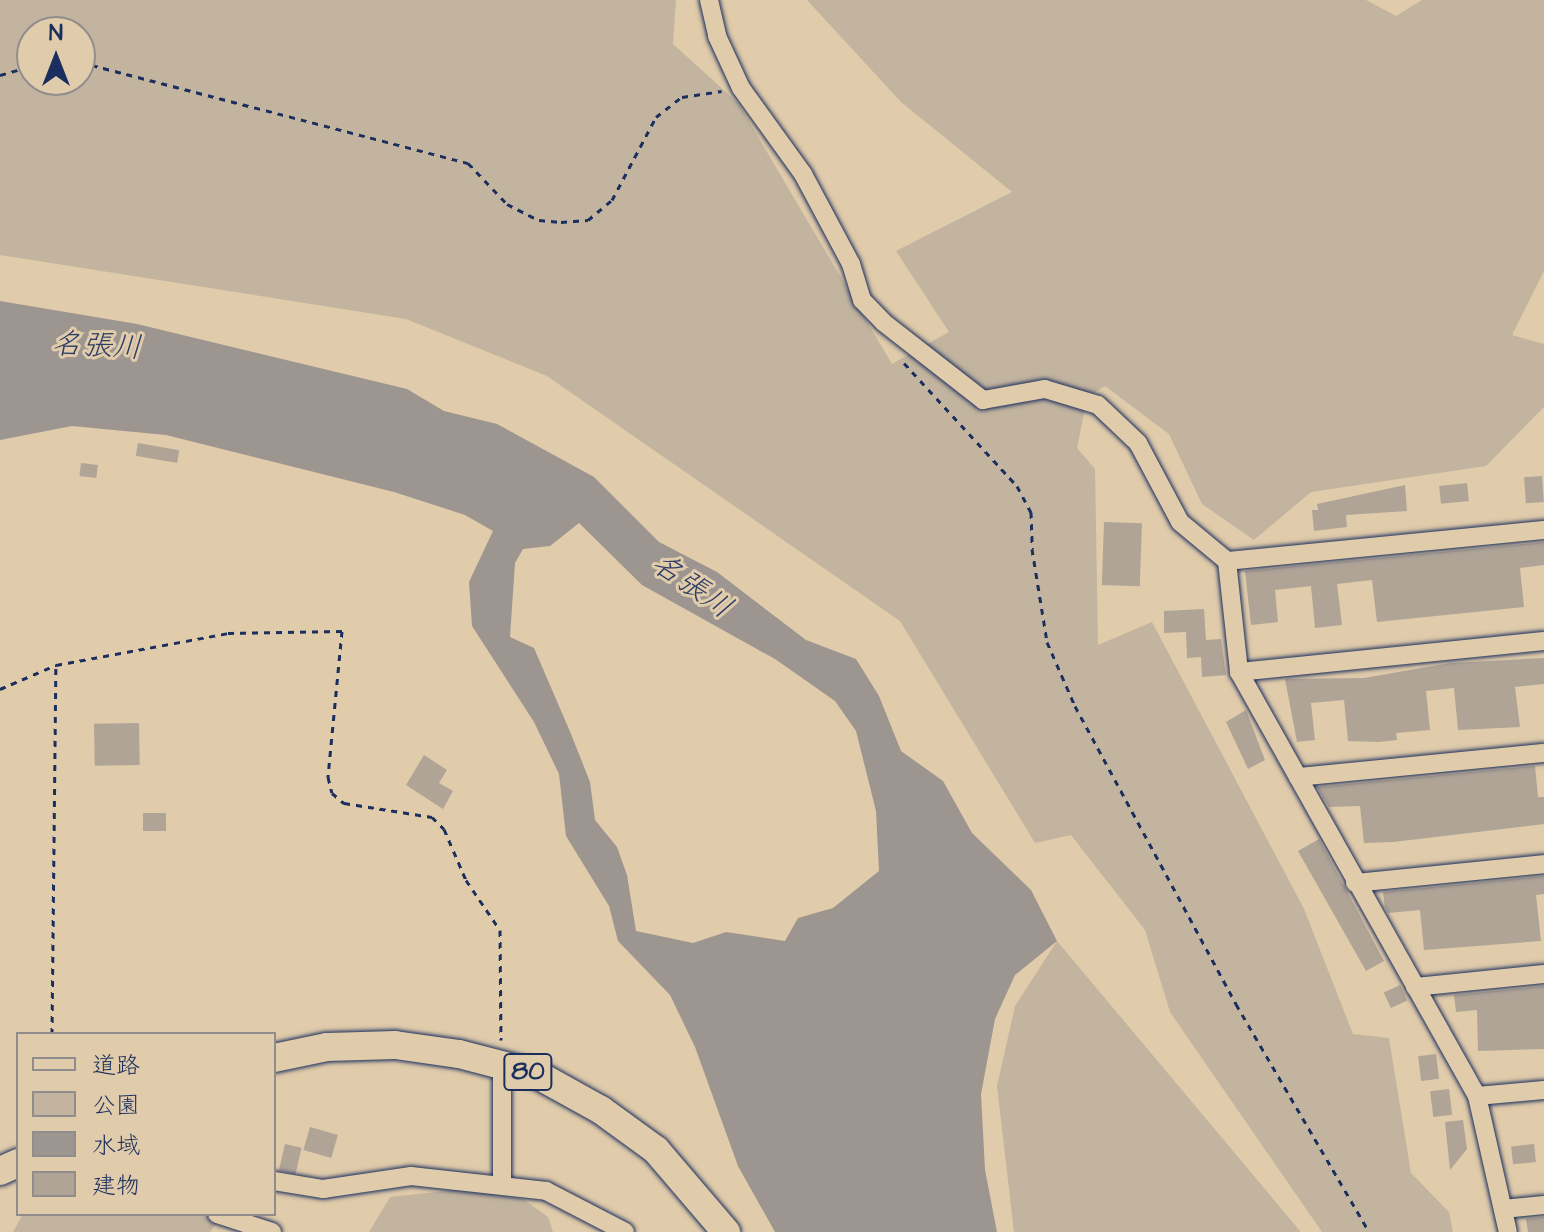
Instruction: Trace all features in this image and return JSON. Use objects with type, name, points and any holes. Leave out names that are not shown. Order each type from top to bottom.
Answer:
[{"type":"main road","name":"80","points":[[276,1058],[327,1047],[395,1045],[502,1064],[564,1089],[632,1132],[691,1185],[726,1232]]},
{"type":"street","points":[[709,0],[717,36],[741,88],[803,174],[851,264],[862,300],[883,322],[983,400],[1045,389],[1098,405],[1138,443],[1180,522],[1227,561],[1239,672],[1477,1096],[1508,1232]]},
{"type":"street","points":[[1227,561],[1544,530]]},
{"type":"street","points":[[1239,672],[1544,641]]},
{"type":"street","points":[[1298,777],[1544,753]]},
{"type":"street","points":[[1355,883],[1544,864]]},
{"type":"street","points":[[1415,987],[1544,974]]},
{"type":"street","points":[[502,1064],[502,1184]]},
{"type":"street","points":[[1477,1096],[1544,1090]]},
{"type":"street","points":[[276,1181],[323,1189],[411,1176],[502,1184],[559,1194],[625,1232]]},
{"type":"street","points":[[1503,1209],[1544,1205]]},
{"type":"street","points":[[223,1216],[272,1232]]},
{"type":"path","points":[[96,66],[468,163],[507,204],[539,220],[561,222],[588,220],[612,200],[656,117],[682,97],[741,88]]},
{"type":"path","points":[[895,352],[1017,486],[1031,512],[1047,642],[1075,706],[1236,1004],[1369,1232]]},
{"type":"path","points":[[0,689],[56,665],[228,633],[342,631],[328,777],[332,793],[344,803],[432,817],[444,829],[466,880],[500,930],[502,1064]]},
{"type":"path","points":[[52,1032],[56,665]]},
{"type":"green space","points":[[0,0],[676,0],[673,44],[738,103],[892,364],[949,332],[896,251],[1012,192],[901,102],[807,0],[1366,0],[1396,16],[1422,0],[1544,0],[1544,271],[1512,335],[1544,344],[1544,407],[1486,466],[1311,492],[1254,540],[1202,504],[1169,434],[1105,386],[1087,398],[1077,448],[1095,469],[1098,645],[1152,622],[1304,909],[1353,1034],[1389,1038],[1411,1173],[1449,1212],[1453,1232],[1322,1232],[1170,1012],[1145,930],[1071,835],[1035,843],[900,621],[547,376],[406,319],[0,255]]},
{"type":"green space","points":[[1057,941],[1300,1232],[1014,1232],[997,1086],[1015,1006]]},
{"type":"green space","points":[[463,1189],[523,1199],[548,1217],[553,1232],[369,1232],[390,1197]]},
{"type":"green space","points":[[22,1216],[207,1216],[219,1220],[210,1232],[13,1232]]},
{"type":"water","name":"名張川","points":[[0,301],[137,324],[407,389],[444,411],[497,424],[594,477],[659,542],[717,572],[806,640],[856,659],[879,696],[901,751],[943,781],[972,833],[1031,890],[1057,941],[1015,975],[995,1019],[981,1094],[985,1170],[997,1232],[775,1232],[738,1166],[695,1047],[670,995],[618,941],[609,906],[566,836],[559,774],[534,722],[472,626],[469,582],[493,531],[465,515],[394,492],[166,435],[72,426],[0,440]],"holes":[[[579,523],[642,585],[775,659],[835,701],[856,731],[876,811],[879,871],[833,908],[798,918],[785,941],[726,932],[693,943],[636,931],[627,875],[617,847],[595,820],[590,782],[571,734],[534,648],[510,637],[515,563],[523,549],[550,546]]]},
{"type":"building","points":[[138,443],[179,450],[177,463],[136,456]]},
{"type":"building","points":[[81,463],[98,465],[96,478],[79,476]]},
{"type":"building","points":[[1542,476],[1544,502],[1526,503],[1524,477]]},
{"type":"building","points":[[1467,483],[1469,501],[1441,504],[1439,486]]},
{"type":"building","points":[[1405,485],[1407,511],[1346,515],[1347,527],[1314,531],[1312,510],[1318,510],[1317,504]]},
{"type":"building","points":[[1104,522],[1142,523],[1140,586],[1102,585]]},
{"type":"building","points":[[1544,542],[1544,565],[1520,568],[1524,607],[1377,622],[1372,580],[1337,584],[1342,625],[1315,628],[1311,586],[1275,590],[1278,622],[1251,625],[1245,571]]},
{"type":"building","points":[[1204,609],[1206,640],[1221,639],[1226,675],[1202,677],[1201,657],[1187,658],[1186,632],[1164,633],[1164,611]]},
{"type":"building","points":[[1544,658],[1544,684],[1515,687],[1520,727],[1458,730],[1454,688],[1426,691],[1430,730],[1396,733],[1397,740],[1379,742],[1348,741],[1344,700],[1311,703],[1315,740],[1297,742],[1285,679],[1364,678],[1450,663]]},
{"type":"building","points":[[1246,710],[1265,760],[1248,769],[1226,722]]},
{"type":"building","points":[[139,723],[140,765],[95,766],[94,724]]},
{"type":"building","points":[[424,755],[447,770],[439,783],[453,791],[443,809],[406,785]]},
{"type":"building","points":[[1535,766],[1538,797],[1544,797],[1544,824],[1393,842],[1364,843],[1360,806],[1329,807],[1317,787]]},
{"type":"building","points":[[143,813],[166,813],[166,831],[143,831]]},
{"type":"building","points":[[1319,839],[1384,961],[1366,971],[1298,851]]},
{"type":"building","points":[[1544,876],[1544,894],[1536,895],[1541,941],[1424,950],[1420,910],[1388,913],[1385,907],[1383,892]]},
{"type":"building","points":[[1400,985],[1407,1000],[1391,1008],[1384,993]]},
{"type":"building","points":[[1544,986],[1544,1049],[1478,1051],[1477,1010],[1456,1012],[1454,995]]},
{"type":"building","points":[[1436,1054],[1439,1079],[1421,1081],[1418,1056]]},
{"type":"building","points":[[1449,1089],[1452,1115],[1433,1117],[1430,1091]]},
{"type":"building","points":[[1463,1120],[1467,1149],[1450,1170],[1445,1122]]},
{"type":"building","points":[[310,1127],[338,1135],[331,1158],[303,1150]]},
{"type":"building","points":[[285,1144],[302,1148],[295,1174],[279,1170]]},
{"type":"building","points":[[1534,1144],[1536,1162],[1513,1164],[1511,1146]]},
{"type":"building","points":[[1544,1217],[1544,1232],[1528,1232],[1526,1219]]}]
